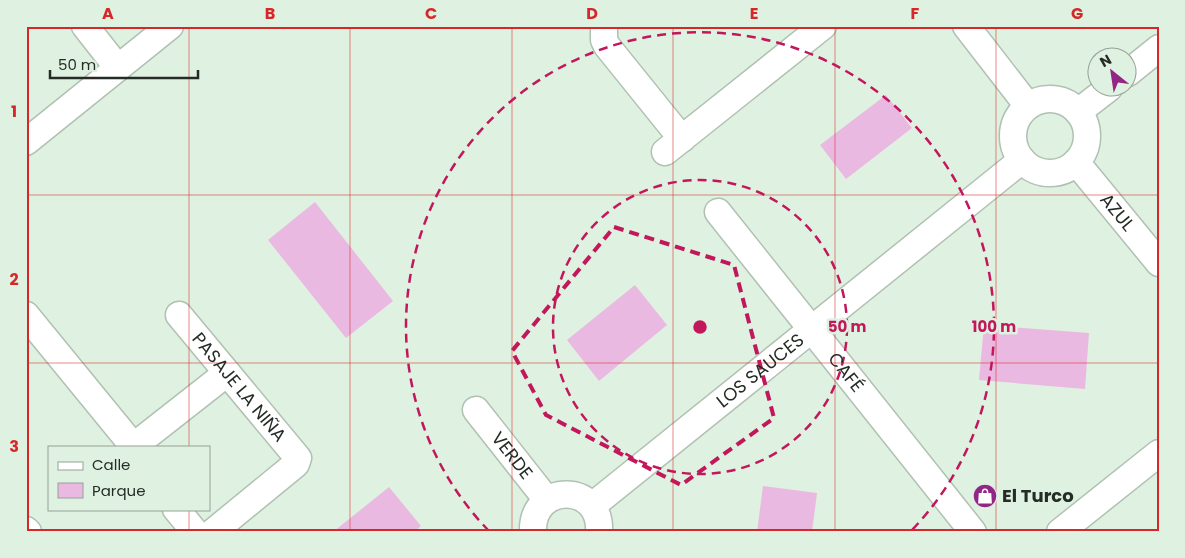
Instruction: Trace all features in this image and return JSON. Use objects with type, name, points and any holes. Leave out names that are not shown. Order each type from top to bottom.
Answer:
[{"type":"street","points":[[85,26],[118,68]]},
{"type":"street","points":[[26,142],[170,26]]},
{"type":"street","points":[[605,27],[604,40],[607,46],[673,146],[823,26]]},
{"type":"street","points":[[966,26],[1028,106]]},
{"type":"street","points":[[1138,65],[1159,48]]},
{"type":"street","points":[[1078,112],[1096,98]]},
{"type":"street","points":[[1053,99],[1069,104],[1078,112],[1086,127],[1087,140],[1084,152],[1076,162],[1068,168],[1056,172],[1039,172],[1027,166],[1018,155],[1013,143],[1014,125],[1020,113],[1028,106],[1040,100],[1053,99]]},
{"type":"street","name":"LOS SAUCES","points":[[592,506],[1022,160]]},
{"type":"street","name":"AZUL","points":[[1076,162],[1159,264]]},
{"type":"street","name":"CAFÉ","points":[[718,212],[973,532]]},
{"type":"street","name":"PASAJE LA NIÑA","points":[[179,314],[298,460],[296,464],[213,532]]},
{"type":"street","points":[[26,315],[134,446],[227,372]]},
{"type":"street","name":"VERDE","points":[[476,410],[547,500]]},
{"type":"street","points":[[1073,528],[1159,453]]},
{"type":"street","points":[[533,532],[535,515],[540,506],[556,495],[567,494],[578,496],[592,506],[600,524],[599,532]]},
{"type":"street","points":[[177,510],[195,532]]},
{"type":"highlighted area","points":[[614,227],[734,265],[774,418],[681,485],[546,415],[512,351]]},
{"type":"green space","points":[[886,95],[912,128],[846,179],[820,145]]},
{"type":"green space","points":[[315,202],[393,301],[346,338],[268,240]]},
{"type":"green space","points":[[635,285],[667,325],[599,381],[567,340]]},
{"type":"green space","points":[[984,325],[1089,333],[1085,389],[979,380]]},
{"type":"green space","points":[[763,486],[817,493],[812,532],[757,532]]},
{"type":"green space","points":[[389,487],[421,526],[414,532],[333,532]]},
{"type":"place","name":"El Turco","points":[[985,496]]}]
